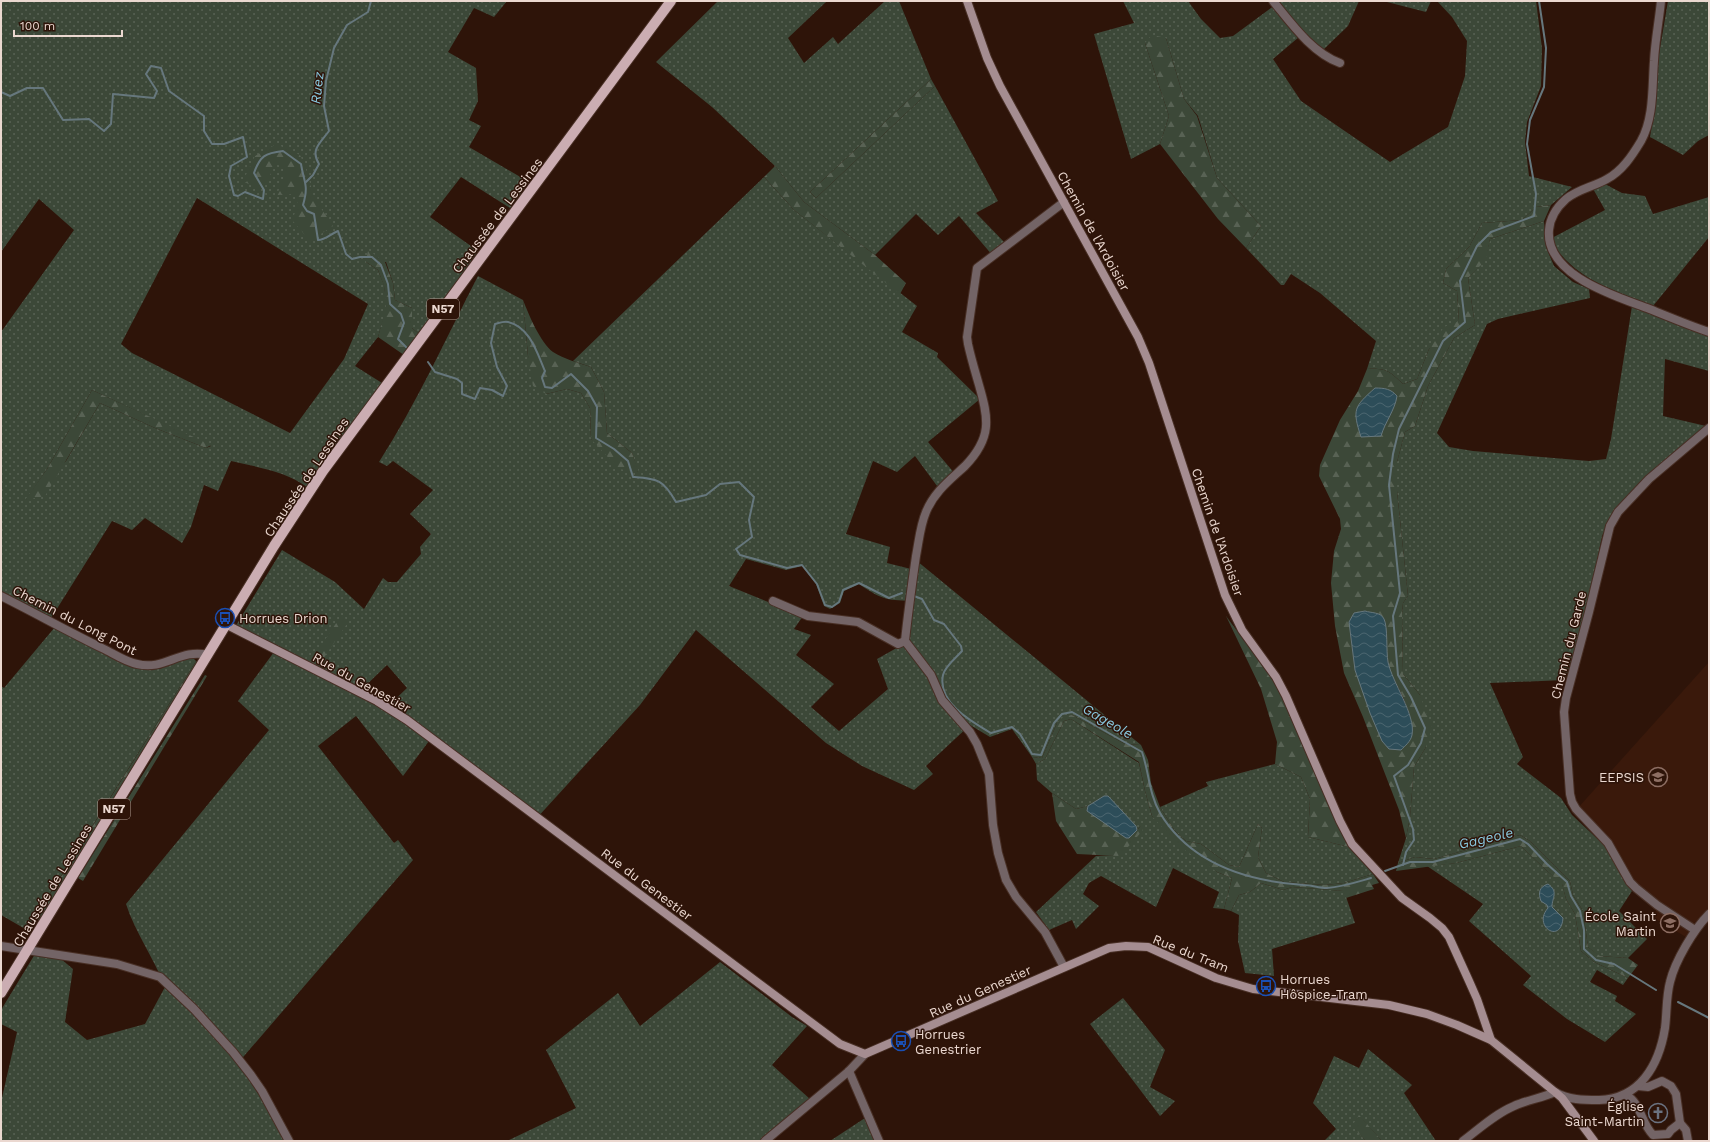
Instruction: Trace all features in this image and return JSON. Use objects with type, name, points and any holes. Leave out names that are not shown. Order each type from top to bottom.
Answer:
[{"type":"main road","name":"Chaussée de Lessines","points":[[1,993],[274,546],[323,471],[671,1]]},
{"type":"street","name":"Chemin de l'Ardoisier","points":[[967,1],[987,58],[1000,86],[1126,314],[1149,363],[1217,572],[1242,630],[1276,677],[1286,696],[1340,821],[1352,844],[1402,898],[1442,928],[1454,948],[1475,993],[1491,1040]]},
{"type":"street","points":[[1274,1],[1306,39],[1329,59],[1340,63]]},
{"type":"street","points":[[1661,1],[1650,108],[1641,140],[1631,156],[1616,173],[1606,180],[1572,194],[1561,204],[1552,217],[1549,239],[1555,253],[1565,267],[1591,285],[1709,332]]},
{"type":"street","points":[[1064,202],[976,268],[967,337],[987,412],[987,428],[976,452],[936,494],[926,512],[919,541],[905,641],[927,669],[942,700],[970,732],[977,744],[988,774],[993,825],[998,853],[1006,880],[1016,897],[1045,932],[1064,967]]},
{"type":"street","name":"Chemin du Garde","points":[[1695,930],[1657,905],[1630,882],[1608,843],[1576,809],[1570,794],[1564,712],[1567,689],[1590,612],[1610,526],[1625,504],[1650,479],[1709,428]]},
{"type":"street","name":"Chemin du Long Pont","points":[[1,596],[137,664],[159,666],[183,655],[193,653],[208,655]]},
{"type":"street","points":[[773,601],[808,616],[858,622],[898,644],[905,641]]},
{"type":"street","name":"Rue du Genestier","points":[[227,625],[377,701],[408,720],[840,1044],[865,1054],[1064,967]]},
{"type":"street","points":[[1462,1141],[1514,1106],[1555,1092],[1570,1098],[1594,1100],[1616,1099],[1626,1095],[1638,1086],[1648,1073],[1658,1053],[1665,1028],[1670,982],[1695,930],[1709,914]]},
{"type":"street","points":[[1,946],[117,964],[160,977],[194,1009],[233,1052],[251,1075],[269,1102],[288,1141]]},
{"type":"street","name":"Rue du Tram","points":[[1064,967],[1109,948],[1139,946],[1157,951],[1216,978],[1253,989],[1389,1005],[1427,1014],[1491,1040],[1562,1098],[1594,1141]]},
{"type":"street","points":[[765,1141],[849,1072],[865,1054]]},
{"type":"street","points":[[849,1072],[879,1141]]},
{"type":"street","points":[[1638,1086],[1648,1087],[1662,1082],[1671,1086],[1676,1094],[1680,1123],[1686,1130],[1688,1141]]},
{"type":"street","points":[[1626,1095],[1637,1106],[1649,1131],[1653,1135],[1668,1134],[1680,1123]]},
{"type":"shaded area","name":"EEPSIS","points":[[1709,662],[1709,910],[1693,924],[1635,885],[1616,848],[1603,832],[1577,809]]},
{"type":"shaded area","name":"École Saint Martin","points":[[1658,908],[1689,931],[1686,937],[1652,917]]},
{"type":"green space","points":[[1,1],[507,1],[494,17],[474,8],[448,52],[476,68],[478,101],[469,120],[481,126],[469,147],[529,182],[510,208],[461,177],[430,217],[478,251],[419,334],[412,328],[412,308],[395,300],[393,283],[386,262],[366,262],[378,270],[384,285],[387,307],[378,337],[355,366],[382,383],[307,487],[280,473],[231,461],[218,491],[204,485],[191,527],[182,543],[145,518],[132,530],[112,521],[48,623],[1,600],[1,332],[74,230],[39,199],[1,252]],"holes":[[[197,198],[368,304],[344,359],[290,433],[132,353],[121,344]],[[92,390],[211,446],[206,448],[155,428],[100,403],[66,461],[26,500],[47,469]]]},
{"type":"green space","points":[[718,1],[827,1],[788,38],[804,63],[833,37],[838,44],[885,1],[899,1],[931,79],[810,192],[816,198],[935,86],[998,201],[976,213],[1007,245],[993,256],[959,216],[938,235],[916,214],[875,255],[804,202],[775,166],[712,107],[656,62]]},
{"type":"green space","points":[[1123,1],[1188,1],[1201,19],[1220,38],[1233,36],[1275,5],[1299,37],[1273,59],[1301,101],[1390,162],[1448,127],[1465,76],[1467,41],[1452,17],[1437,1],[1536,1],[1542,48],[1541,86],[1527,122],[1525,142],[1529,176],[1572,187],[1551,205],[1536,207],[1522,220],[1482,223],[1469,247],[1446,269],[1443,283],[1457,291],[1459,321],[1429,349],[1417,379],[1403,384],[1387,371],[1367,369],[1376,341],[1320,293],[1291,274],[1284,285],[1281,285],[1246,248],[1261,226],[1217,178],[1198,116],[1184,99],[1166,38],[1145,43],[1169,116],[1160,144],[1131,159],[1094,34],[1134,23]]},
{"type":"green space","points":[[1277,1],[1359,1],[1348,26],[1323,50],[1291,19]]},
{"type":"green space","points":[[1383,1],[1431,1],[1426,12]]},
{"type":"green space","points":[[1668,1],[1709,1],[1709,135],[1698,141],[1683,155],[1650,137],[1657,96],[1657,66]]},
{"type":"green space","points":[[1152,35],[1166,38],[1184,99],[1197,116],[1217,178],[1261,226],[1246,248],[1218,219],[1160,144],[1169,116],[1145,43]]},
{"type":"green space","points":[[931,79],[935,86],[816,198],[810,192]]},
{"type":"green space","points":[[276,144],[300,155],[307,172],[314,198],[333,226],[310,241],[292,220],[298,205],[295,194],[277,195],[287,168],[275,164],[267,182],[258,189],[243,181],[255,156]]},
{"type":"green space","points":[[775,166],[804,202],[875,255],[906,283],[900,294],[794,210],[764,177]]},
{"type":"green space","points":[[764,177],[794,210],[917,306],[902,332],[938,353],[937,357],[980,399],[928,442],[956,475],[940,490],[915,456],[897,472],[873,461],[846,534],[890,547],[887,563],[915,570],[917,561],[1141,745],[1125,744],[1072,715],[1057,723],[1042,758],[1032,757],[1012,729],[990,737],[970,725],[926,766],[933,774],[914,790],[862,766],[826,743],[696,630],[640,705],[535,820],[429,741],[403,776],[356,716],[318,746],[394,843],[398,840],[413,860],[238,1063],[270,1112],[284,1141],[1,1141],[1,1102],[17,1032],[1,1024],[1,1010],[35,954],[61,959],[73,969],[65,1022],[87,1040],[145,1024],[165,987],[156,966],[134,925],[126,904],[269,730],[238,701],[274,652],[232,632],[282,550],[335,582],[364,609],[383,578],[388,582],[397,582],[421,554],[420,547],[431,534],[410,514],[433,490],[393,461],[387,466],[379,462],[419,394],[478,276],[523,300],[528,356],[546,394],[567,389],[581,393],[590,408],[591,439],[638,472],[632,453],[607,433],[604,392],[591,367],[573,361]],"holes":[[[746,559],[786,570],[802,566],[816,584],[824,606],[830,609],[840,603],[844,591],[859,584],[884,598],[911,601],[909,641],[877,659],[888,689],[839,731],[811,707],[834,684],[796,655],[811,635],[794,629],[803,616],[729,586]],[[387,665],[407,688],[384,710],[357,694]]]},
{"type":"green space","points":[[1603,183],[1622,193],[1645,196],[1653,214],[1709,197],[1709,237],[1653,306],[1595,282],[1582,274],[1570,264],[1550,239],[1605,210],[1592,187]]},
{"type":"green space","points":[[1551,205],[1544,221],[1490,239],[1486,260],[1468,278],[1475,325],[1454,338],[1428,386],[1415,426],[1405,432],[1397,462],[1397,491],[1408,596],[1403,603],[1402,615],[1403,674],[1420,695],[1432,728],[1426,747],[1414,767],[1410,817],[1406,838],[1399,810],[1363,717],[1344,673],[1335,626],[1331,583],[1334,551],[1341,529],[1340,519],[1319,476],[1320,465],[1340,420],[1358,391],[1367,369],[1387,371],[1403,384],[1417,379],[1429,349],[1444,327],[1459,321],[1457,291],[1443,283],[1446,269],[1469,247],[1482,223],[1522,220],[1536,207]],"holes":[[[1384,619],[1387,657],[1390,671],[1403,697],[1410,716],[1412,734],[1355,670],[1349,622]]]},
{"type":"green space","points":[[1544,221],[1546,247],[1554,266],[1573,282],[1589,289],[1590,298],[1498,319],[1487,324],[1437,433],[1449,447],[1473,451],[1589,461],[1606,459],[1611,439],[1632,306],[1709,334],[1709,371],[1665,359],[1663,416],[1706,426],[1610,520],[1602,536],[1587,611],[1565,680],[1490,683],[1523,757],[1517,764],[1561,798],[1572,815],[1605,846],[1632,891],[1619,911],[1647,939],[1628,958],[1599,956],[1588,947],[1583,911],[1573,895],[1570,881],[1530,841],[1520,835],[1434,859],[1415,857],[1398,863],[1406,838],[1410,817],[1414,767],[1426,747],[1420,695],[1403,674],[1402,615],[1403,603],[1408,596],[1397,491],[1397,462],[1405,432],[1415,426],[1428,386],[1454,338],[1475,325],[1468,278],[1485,260],[1490,239]]},
{"type":"green space","points":[[368,250],[385,262],[393,283],[395,300],[412,308],[412,328],[419,334],[404,355],[378,337],[386,307],[384,286],[378,270],[366,262]]},
{"type":"green space","points":[[523,300],[535,328],[548,348],[562,357],[591,367],[604,392],[607,433],[632,453],[639,472],[619,469],[591,439],[590,408],[581,393],[567,389],[546,394],[533,386],[528,356]]},
{"type":"green space","points":[[92,390],[211,445],[206,448],[155,428],[100,403],[45,496],[25,500],[47,469]]},
{"type":"green space","points":[[341,616],[349,621],[314,672],[306,668]]},
{"type":"green space","points":[[1226,616],[1257,656],[1284,701],[1329,806],[1349,847],[1308,837],[1310,799],[1301,777],[1275,764],[1277,742],[1261,689]]},
{"type":"green space","points":[[55,627],[136,667],[160,669],[183,658],[192,657],[196,661],[27,930],[1,915],[1,686],[4,688]]},
{"type":"green space","points":[[196,661],[199,664],[40,921],[35,918]]},
{"type":"green space","points":[[205,675],[207,676],[83,881],[78,878]]},
{"type":"green space","points":[[1072,715],[1125,744],[1141,745],[1148,760],[1151,783],[1160,807],[1175,831],[1186,841],[1201,844],[1229,865],[1239,867],[1258,824],[1262,828],[1258,857],[1266,873],[1284,882],[1325,885],[1344,883],[1373,874],[1379,883],[1372,885],[1374,889],[1346,898],[1343,891],[1292,887],[1283,890],[1261,883],[1250,892],[1239,895],[1231,911],[1224,909],[1232,878],[1217,872],[1179,846],[1152,816],[1139,762],[1071,719],[1064,721],[1045,759],[1036,764],[1032,757],[1042,758],[1057,723],[1064,716]]},
{"type":"green space","points":[[1071,719],[1139,763],[1152,816],[1217,872],[1232,878],[1224,909],[1213,908],[1219,892],[1173,868],[1156,907],[1101,876],[1089,883],[1083,894],[1099,906],[1076,929],[1072,920],[1049,930],[1036,912],[1096,856],[1118,855],[1141,826],[1137,830],[1136,826],[1104,796],[1088,806],[1076,809],[1052,793],[1037,780],[1036,764],[1045,759],[1064,721]]},
{"type":"green space","points":[[1275,764],[1301,777],[1310,799],[1308,837],[1349,847],[1373,874],[1344,883],[1325,885],[1284,882],[1266,873],[1258,857],[1262,828],[1258,824],[1239,867],[1229,865],[1201,844],[1186,841],[1175,831],[1160,807],[1208,786],[1206,782]]},
{"type":"green space","points":[[1052,793],[1076,809],[1088,806],[1087,811],[1129,838],[1141,826],[1143,830],[1118,856],[1077,854],[1056,821]]},
{"type":"green space","points":[[1520,835],[1530,841],[1570,881],[1573,895],[1583,911],[1588,947],[1600,956],[1628,958],[1638,965],[1628,978],[1594,962],[1581,951],[1575,914],[1566,899],[1562,884],[1521,846],[1456,863],[1396,871],[1398,863],[1415,857],[1434,859]]},
{"type":"green space","points":[[1521,846],[1562,883],[1566,899],[1575,914],[1581,951],[1594,962],[1628,978],[1623,985],[1597,970],[1590,982],[1617,996],[1615,1001],[1636,1014],[1605,1042],[1567,1019],[1523,985],[1531,976],[1469,921],[1483,904],[1427,866],[1456,863]]},
{"type":"green space","points":[[1261,883],[1283,890],[1292,887],[1344,891],[1355,923],[1272,949],[1274,976],[1245,973],[1238,941],[1239,915],[1231,911],[1239,895],[1250,892]]},
{"type":"green space","points":[[720,962],[792,1017],[807,1026],[772,1065],[810,1099],[766,1141],[507,1141],[576,1108],[546,1050],[618,993],[640,1026]]},
{"type":"green space","points":[[1123,998],[1165,1050],[1150,1087],[1175,1101],[1160,1116],[1090,1024]]},
{"type":"green space","points":[[1368,1049],[1412,1085],[1404,1093],[1436,1141],[1382,1141],[1359,1116],[1353,1126],[1366,1141],[1324,1141],[1336,1129],[1313,1103],[1334,1056],[1359,1068]]},
{"type":"green space","points":[[1359,1115],[1382,1141],[1366,1141],[1352,1126]]},
{"type":"green space","points":[[865,1118],[878,1141],[830,1141]]},
{"type":"water","points":[[1375,388],[1390,390],[1397,396],[1396,401],[1381,436],[1361,437],[1356,420],[1357,409],[1359,404]]},
{"type":"water","points":[[1365,611],[1381,615],[1384,619],[1390,670],[1410,718],[1412,735],[1408,743],[1401,750],[1389,749],[1382,741],[1370,713],[1355,670],[1349,622],[1354,613]]},
{"type":"water","points":[[1104,796],[1108,796],[1136,826],[1137,830],[1129,838],[1126,838],[1087,811],[1088,806]]},
{"type":"water","points":[[1548,884],[1554,892],[1552,907],[1563,918],[1561,926],[1558,930],[1553,931],[1549,930],[1545,926],[1543,921],[1544,915],[1548,908],[1547,905],[1541,901],[1540,895],[1541,889]]},
{"type":"waterway","name":"Ruez","points":[[306,182],[313,175],[319,164],[316,159],[317,147],[329,131],[324,106],[326,81],[334,48],[347,25],[368,12],[371,1]]},
{"type":"waterway","points":[[1403,865],[1406,852],[1414,840],[1413,829],[1394,776],[1408,765],[1421,743],[1425,728],[1411,697],[1398,675],[1393,616],[1400,593],[1389,485],[1393,454],[1399,429],[1443,341],[1465,322],[1460,281],[1477,246],[1491,232],[1534,216],[1536,194],[1527,144],[1530,120],[1544,87],[1546,48],[1539,1]]},
{"type":"waterway","name":"Gageole","points":[[1,92],[10,96],[27,88],[43,88],[63,120],[89,119],[104,131],[111,124],[113,94],[154,98],[157,91],[146,74],[151,66],[161,68],[169,91],[204,116],[204,131],[212,144],[224,144],[243,137],[247,157],[231,166],[229,176],[234,195],[238,196],[245,192],[263,199],[264,190],[254,173],[261,159],[267,154],[283,151],[301,164],[306,188],[303,205],[307,211],[314,214],[318,240],[338,231],[346,254],[352,259],[372,257],[381,265],[388,284],[390,304],[401,314],[404,323],[398,339],[406,347]]},
{"type":"waterway","name":"Gageole","points":[[428,362],[435,372],[457,379],[462,383],[462,394],[475,399],[480,388],[492,390],[503,396],[507,386],[497,367],[491,343],[495,324],[506,322],[516,325],[522,329],[536,349],[545,371],[542,378],[545,387],[552,388],[571,374],[588,391],[597,407],[596,438],[614,449],[628,461],[633,477],[659,482],[667,489],[676,502],[706,495],[720,484],[739,482],[754,497],[749,520],[752,537],[736,549],[740,555],[787,568],[802,565],[817,584],[825,605],[832,607],[839,602],[843,590],[859,583],[889,598],[902,593]]},
{"type":"waterway","name":"Gageole","points":[[914,596],[922,599],[934,620],[944,624],[961,646],[962,651],[948,665],[944,672],[943,685],[945,694],[951,703],[966,717],[991,733],[1012,727],[1020,734],[1032,754],[1041,755],[1054,723],[1062,714],[1072,712],[1142,752],[1151,791],[1160,813],[1172,830],[1187,845],[1204,857],[1241,874],[1282,883],[1309,885],[1321,888],[1344,885],[1371,878]]},
{"type":"waterway","name":"Gageole","points":[[1385,871],[1410,862],[1433,862],[1520,839],[1528,844],[1567,882],[1571,896],[1580,911],[1584,930],[1584,949],[1596,960],[1614,964],[1656,990]]},
{"type":"waterway","name":"Gageole","points":[[1678,1002],[1709,1018]]},
{"type":"place","name":"Horrues Drion","points":[[225,618]]},
{"type":"place","name":"EEPSIS","points":[[1658,777]]},
{"type":"place","name":"École Saint Martin","points":[[1670,923]]},
{"type":"place","name":"Horrues Hôspice-Tram","points":[[1266,986]]},
{"type":"place","name":"Horrues Genestrier","points":[[901,1041]]},
{"type":"place","name":"Église Saint-Martin","points":[[1658,1113]]}]
